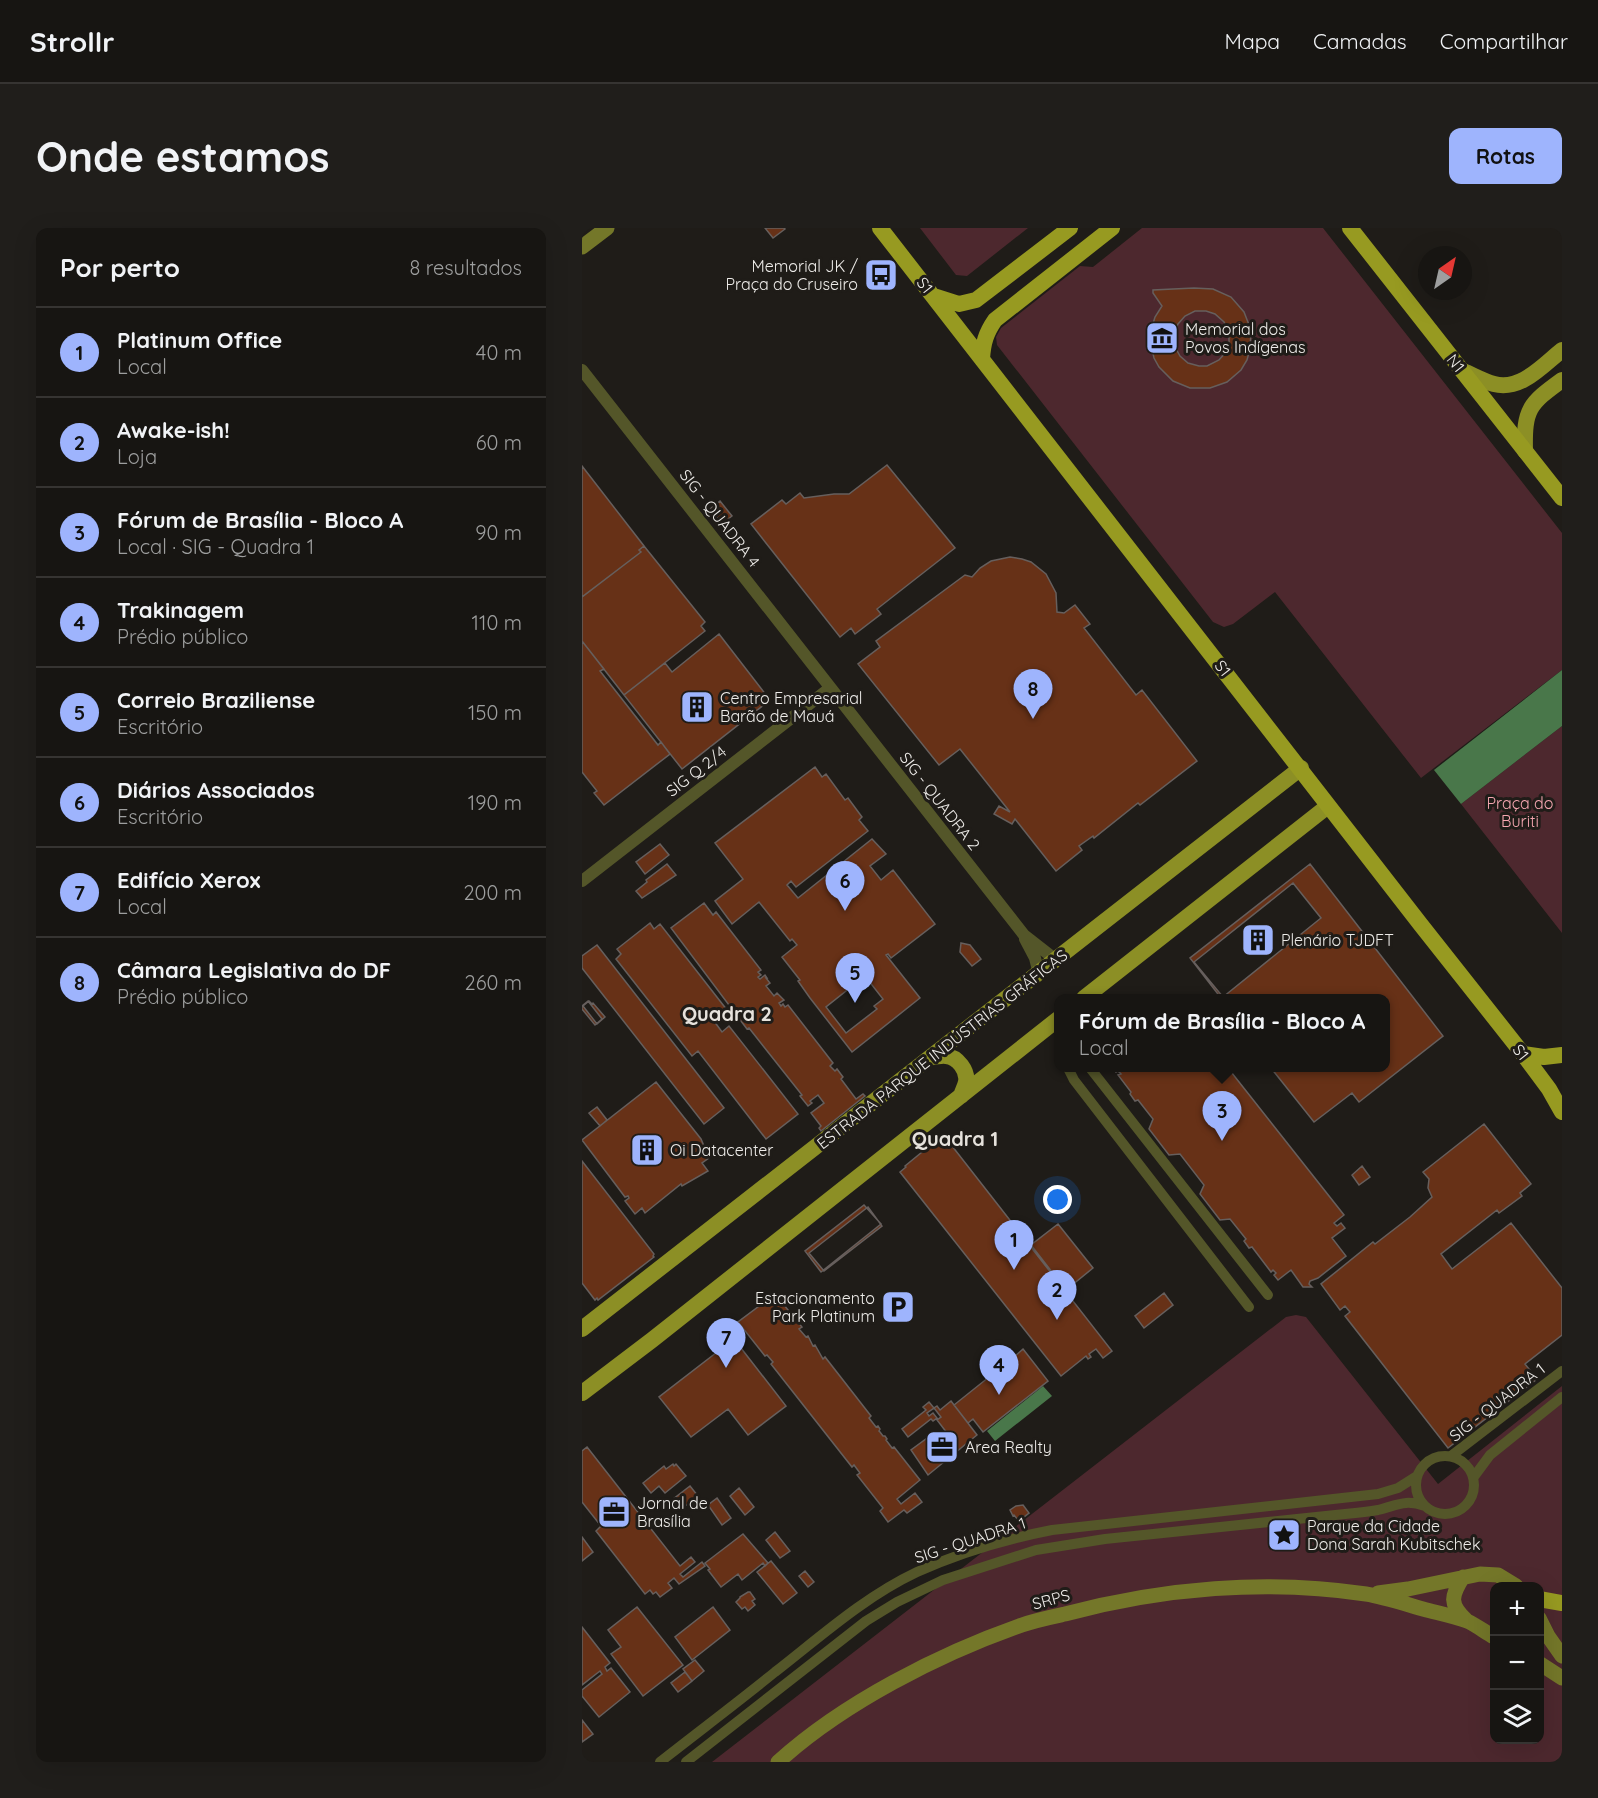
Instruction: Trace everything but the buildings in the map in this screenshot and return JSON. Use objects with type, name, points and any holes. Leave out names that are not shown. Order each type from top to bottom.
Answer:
[{"type":"highway","name":"S1","points":[[880,228],[1523,1054],[1549,1089],[1562,1112]]},
{"type":"highway","points":[[933,296],[959,304],[976,300],[1070,228]]},
{"type":"highway","points":[[982,359],[982,344],[996,320],[1112,228]]},
{"type":"highway","name":"N1","points":[[1350,228],[1562,498]]},
{"type":"highway","points":[[1523,1054],[1544,1057],[1562,1055]]},
{"type":"highway","points":[[1544,1600],[1562,1603]]},
{"type":"main road","points":[[583,247],[607,228]]},
{"type":"main road","points":[[1463,371],[1494,384],[1514,385],[1527,378],[1562,350]]},
{"type":"main road","points":[[1525,451],[1525,428],[1530,407],[1562,380]]},
{"type":"main road","name":"ESTRADA PARQUE INDÚSTRIAS GRÁFICAS","points":[[582,1329],[1300,768]]},
{"type":"main road","points":[[1090,994],[1328,806]]},
{"type":"main road","points":[[582,1393],[1054,1025]]},
{"type":"main road","points":[[931,1057],[947,1055],[962,1066],[966,1073],[966,1082],[961,1096]]},
{"type":"main road","name":"SRPS","points":[[1369,1594],[1408,1589],[1463,1576],[1490,1574],[1511,1582]]},
{"type":"main road","points":[[1463,1576],[1453,1596],[1453,1604],[1467,1622]]},
{"type":"main road","name":"SRPS","points":[[778,1762],[817,1731],[896,1681],[955,1652],[1022,1625],[1131,1599],[1190,1591],[1308,1587],[1369,1594],[1467,1622],[1492,1636]]},
{"type":"main road","points":[[1544,1628],[1562,1656]]},
{"type":"main road","points":[[1544,1666],[1562,1677]]},
{"type":"street","name":"SIG - QUADRA 4","points":[[582,370],[831,688]]},
{"type":"street","name":"SIG Q 2/4","points":[[582,881],[831,688]]},
{"type":"street","name":"SIG - QUADRA 2","points":[[831,688],[1024,935],[1035,958],[1039,974]]},
{"type":"street","name":"SIG - QUADRA 2","points":[[1024,935],[1056,960]]},
{"type":"street","points":[[1070,1072],[1249,1307]]},
{"type":"street","points":[[1093,1072],[1268,1295]]},
{"type":"street","name":"SIG - QUADRA 1","points":[[1451,1456],[1562,1371]]},
{"type":"street","points":[[1473,1478],[1490,1455],[1562,1397]]},
{"type":"street","points":[[1440,1456],[1451,1456],[1468,1468],[1473,1478],[1474,1488],[1471,1498],[1464,1507],[1455,1512],[1444,1514],[1434,1512],[1425,1506],[1419,1497],[1416,1487],[1417,1476],[1430,1460],[1440,1456]]},
{"type":"street","name":"SIG - QUADRA 1","points":[[660,1762],[817,1638],[855,1610],[916,1572],[999,1542],[1052,1530],[1378,1494],[1398,1488],[1417,1476]]},
{"type":"street","name":"SIG - QUADRA 1","points":[[686,1762],[866,1622],[923,1589],[960,1574],[1036,1550],[1094,1540],[1345,1514],[1378,1510],[1409,1502],[1425,1506]]},
{"type":"green space","points":[[920,228],[1028,228],[967,276],[956,275]]},
{"type":"green space","points":[[1142,228],[1323,228],[1562,533],[1562,670],[1421,778],[1275,592],[1233,624],[1224,627],[1213,622],[997,345],[996,337],[1001,328],[1080,266],[1093,267]]},
{"type":"green space","name":"Praça do Buriti","points":[[1562,726],[1562,933],[1461,804]]},
{"type":"green space","name":"Parque da Cidade Dona Sarah Kubitschek","points":[[1296,1315],[1306,1317],[1438,1484],[1562,1386],[1562,1762],[712,1762],[1286,1317]]},
{"type":"shaded area","points":[[1562,670],[1562,726],[1461,804],[1434,770]]},
{"type":"shaded area","points":[[1043,1386],[1052,1396],[995,1441],[987,1431]]},
{"type":"place","name":"Memorial JK / Praça do Cruseiro","points":[[881,275]]},
{"type":"place","name":"Memorial dos Povos Indígenas","points":[[1162,338]]},
{"type":"place","name":"Centro Empresarial Barão de Mauá","points":[[697,707]]},
{"type":"place","name":"Câmara Legislativa do DF","points":[[1033,719]]},
{"type":"place","name":"Diários Associados","points":[[845,911]]},
{"type":"place","name":"Plenário TJDFT","points":[[1258,940]]},
{"type":"place","name":"Correio Braziliense","points":[[855,1003]]},
{"type":"place","name":"Fórum de Brasília - Bloco A","points":[[1222,1141]]},
{"type":"place","name":"Oi Datacenter","points":[[647,1150]]},
{"type":"place","name":"Platinum Office","points":[[1014,1270]]},
{"type":"place","name":"Estacionamento Park Platinum","points":[[898,1307]]},
{"type":"place","name":"Awake-ish!","points":[[1057,1320]]},
{"type":"place","name":"Edifício Xerox","points":[[726,1368]]},
{"type":"place","name":"Trakinagem","points":[[999,1395]]},
{"type":"place","name":"Area Realty","points":[[942,1447]]},
{"type":"place","name":"Jornal de Brasília","points":[[614,1512]]},
{"type":"place","name":"Parque da Cidade Dona Sarah Kubitschek","points":[[1284,1535]]},
{"type":"district","name":"Quadra 2","points":[[727,1013]]},
{"type":"district","name":"Quadra 1","points":[[955,1138]]}]
